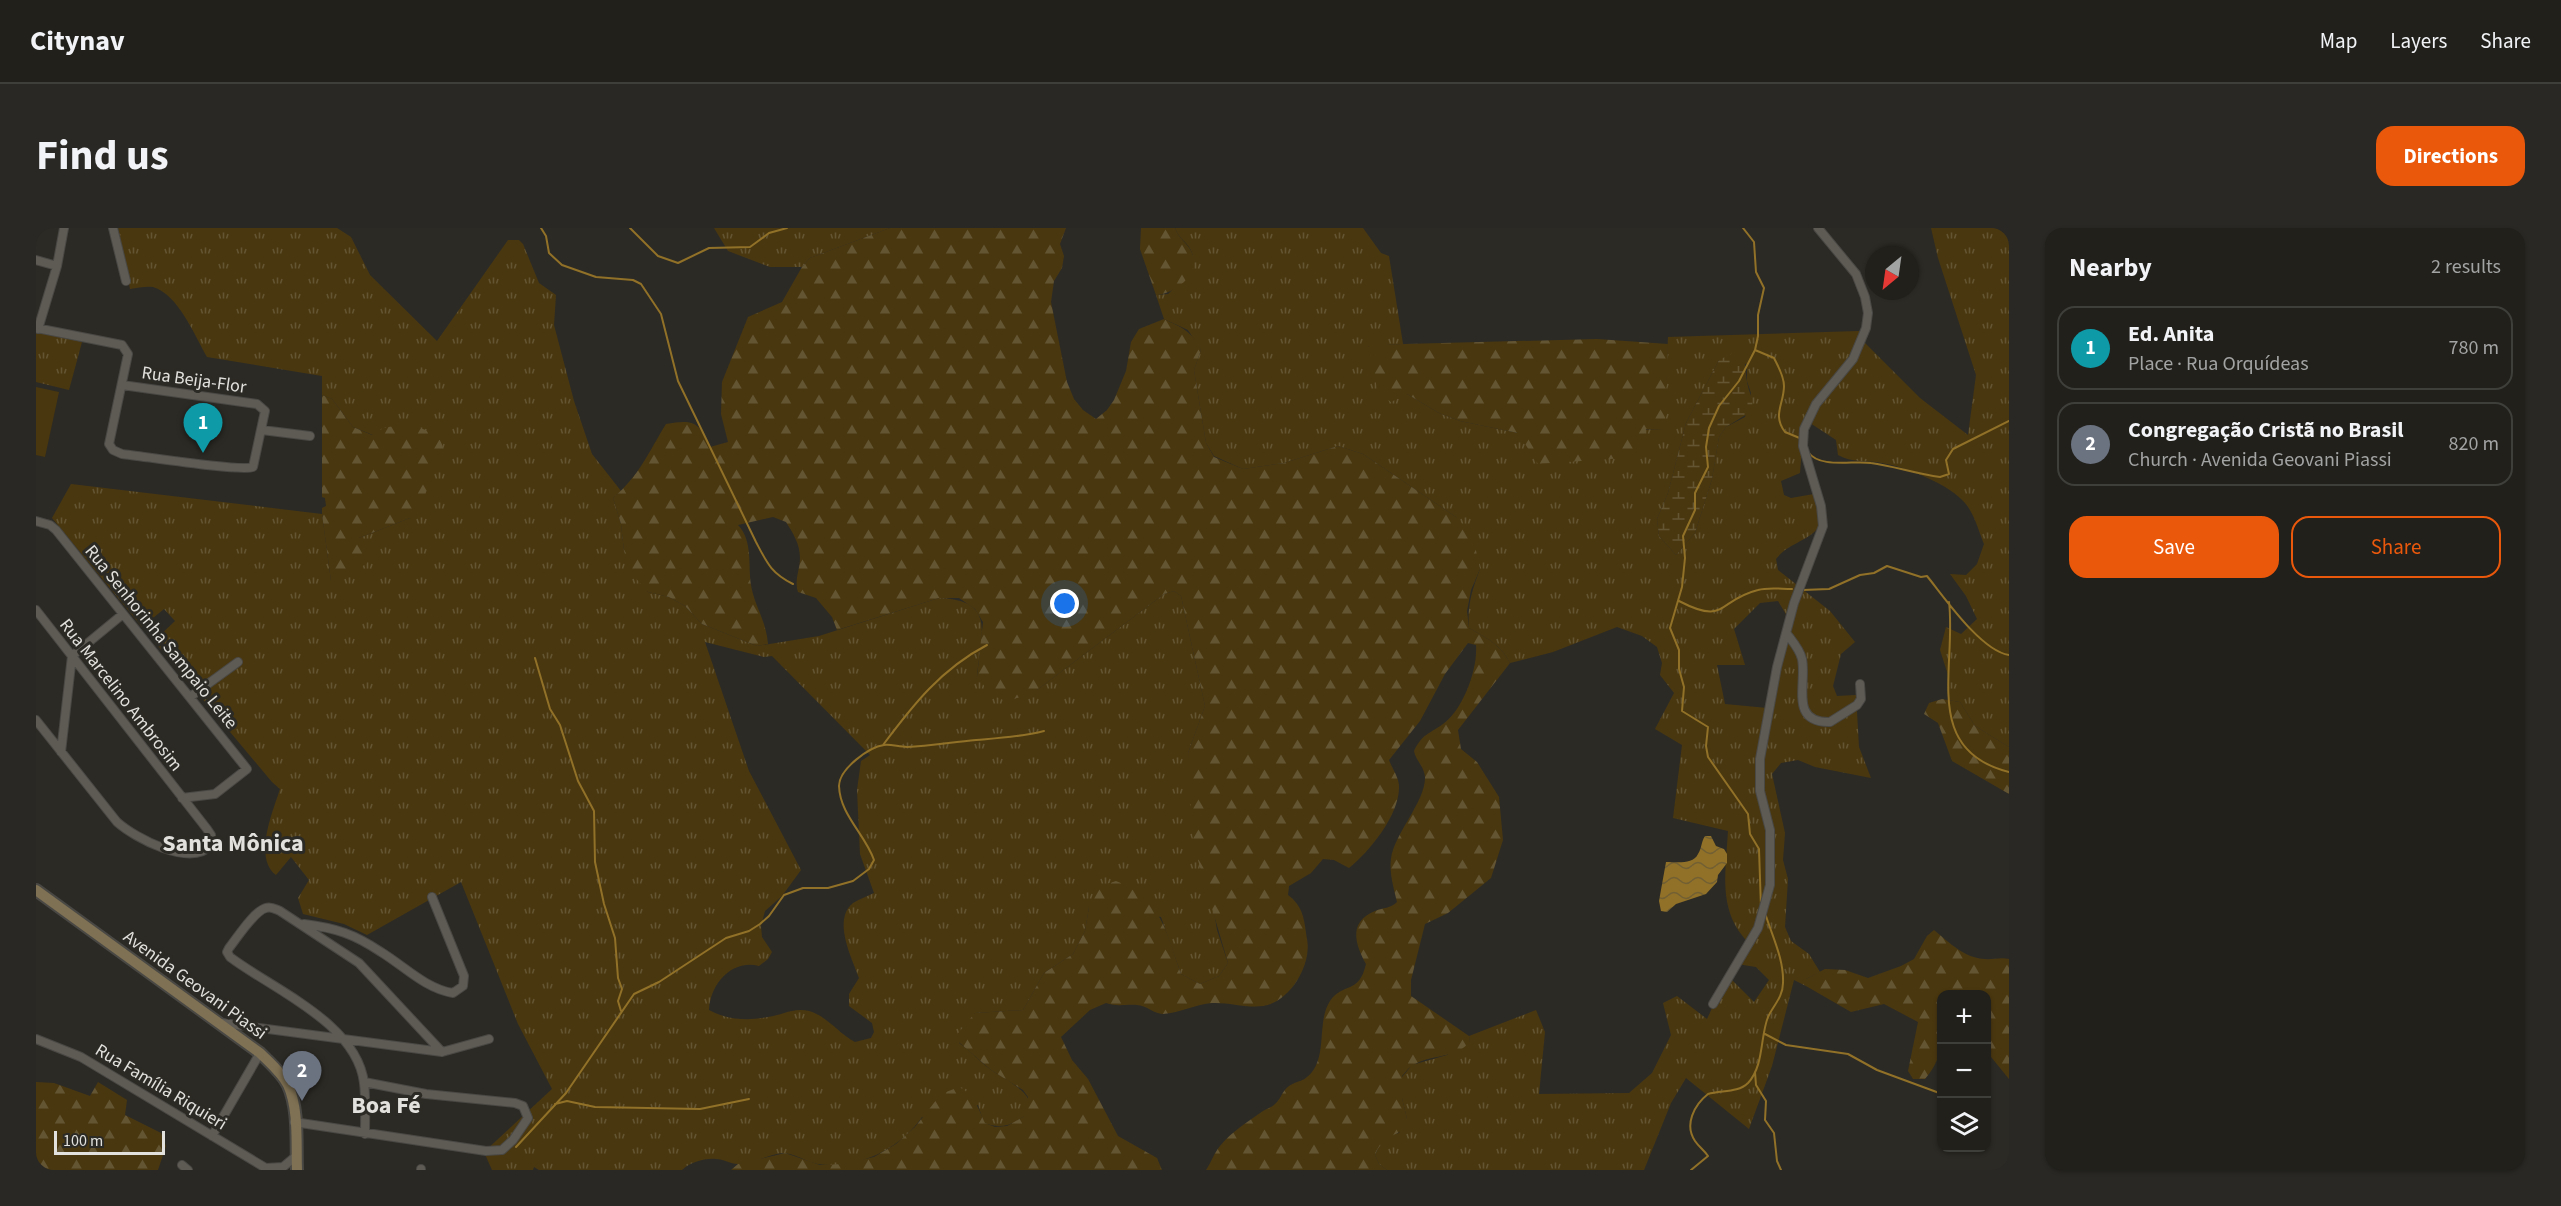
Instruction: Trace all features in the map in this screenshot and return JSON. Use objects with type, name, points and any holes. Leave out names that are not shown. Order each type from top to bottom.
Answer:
[{"type":"main road","name":"Avenida Geovani Piassi","points":[[37,893],[220,1023],[260,1053],[277,1070],[288,1085],[294,1122],[297,1170]]},
{"type":"street","points":[[64,228],[57,266],[37,328],[125,346],[128,354],[109,444],[117,453],[236,468],[253,467],[262,430],[310,436]]},
{"type":"street","points":[[113,228],[126,281]]},
{"type":"street","points":[[1713,1004],[1758,928],[1770,885],[1770,830],[1760,791],[1759,772],[1777,667],[1797,594],[1823,526],[1821,506],[1804,453],[1804,429],[1816,404],[1859,349],[1866,328],[1868,313],[1865,297],[1856,274],[1818,228]]},
{"type":"street","points":[[36,260],[57,266]]},
{"type":"street","name":"Rua Beija-Flor","points":[[122,385],[233,399],[262,407],[265,411],[262,430]]},
{"type":"street","name":"Rua Senhorinha Sampaio Leite","points":[[36,521],[50,525],[56,530],[248,769],[215,794],[182,798]]},
{"type":"street","name":"Rua Marcelino Ambrosim","points":[[36,610],[211,835],[211,845],[202,852],[185,854],[148,842],[127,830],[117,822],[62,752]]},
{"type":"street","points":[[62,752],[72,656],[123,614]]},
{"type":"street","points":[[1787,634],[1802,659],[1802,704],[1805,711],[1815,720],[1830,723],[1857,705],[1861,699],[1860,684]]},
{"type":"street","points":[[190,698],[238,662]]},
{"type":"street","points":[[36,720],[62,752]]},
{"type":"street","points":[[302,924],[335,928],[381,951],[432,986],[453,993],[463,986],[464,976],[432,897]]},
{"type":"street","points":[[364,1134],[364,1082],[354,1052],[344,1039],[288,993],[230,957],[227,952],[257,914],[264,908],[270,907],[280,911],[359,963],[442,1052]]},
{"type":"street","points":[[220,1023],[442,1052],[489,1039]]},
{"type":"street","name":"Rua Família Riquieri","points":[[36,1039],[81,1057],[268,1169],[282,1167],[296,1156]]},
{"type":"street","points":[[212,1136],[260,1053]]},
{"type":"street","points":[[294,1122],[486,1151],[502,1150],[513,1140],[528,1118],[523,1106],[515,1103],[426,1094],[364,1082]]},
{"type":"green space","points":[[118,228],[337,228],[351,237],[370,275],[437,341],[508,240],[519,240],[523,244],[539,283],[556,295],[554,325],[574,401],[592,454],[621,491],[613,498],[621,524],[624,551],[648,592],[669,597],[685,606],[702,624],[757,646],[819,636],[939,598],[958,600],[970,605],[978,613],[981,623],[982,635],[977,677],[1037,690],[1164,594],[1174,591],[1181,596],[1205,706],[1188,753],[1217,930],[1228,963],[1219,976],[1200,984],[1181,974],[1161,917],[1089,907],[1085,931],[1073,954],[1044,973],[1023,1010],[975,1013],[959,1043],[991,1070],[1014,1084],[1027,1098],[1030,1105],[1028,1112],[1011,1124],[994,1126],[984,1123],[978,1105],[922,1117],[902,1139],[890,1148],[848,1164],[818,1164],[783,1153],[744,1164],[719,1159],[702,1160],[682,1170],[539,1170],[534,1167],[533,1170],[492,1170],[484,1152],[552,1089],[518,1024],[461,882],[367,935],[344,924],[303,914],[298,898],[309,880],[291,857],[276,875],[269,867],[266,857],[267,834],[280,789],[154,641],[175,621],[164,609],[142,627],[52,518],[71,484],[322,514],[331,581],[359,538],[410,518],[373,435],[353,427],[332,399],[322,395],[322,376],[207,357],[185,317],[170,298],[153,287],[130,289]],"holes":[[[705,642],[764,657],[772,656],[870,755],[861,761],[857,790],[860,854],[874,893],[853,903],[847,910],[844,929],[848,950],[859,978],[849,994],[849,1006],[872,1023],[874,1032],[871,1038],[855,1042],[815,1013],[804,1010],[745,1019],[730,1018],[709,1010],[713,991],[724,976],[740,966],[759,966],[768,959],[772,952],[762,937],[761,926],[765,911],[782,896],[801,870],[749,771]]]},
{"type":"green space","points":[[714,228],[890,228],[810,258],[802,267],[770,267],[728,251]]},
{"type":"green space","points":[[890,228],[1066,228],[1060,244],[1064,256],[1062,268],[1054,281],[1051,302],[1067,382],[1074,399],[1083,410],[1096,419],[1107,410],[1114,400],[1126,371],[1131,342],[1139,329],[1164,319],[1190,334],[1201,350],[1194,370],[1206,443],[1214,457],[1243,469],[1284,463],[1338,446],[1363,454],[1456,517],[1473,537],[1480,569],[1471,590],[1467,611],[1469,628],[1498,647],[1510,663],[1458,730],[1461,749],[1477,762],[1499,797],[1503,840],[1491,878],[1448,913],[1425,924],[1411,980],[1411,996],[1469,1036],[1470,1041],[1465,1047],[1451,1054],[1419,1062],[1402,1076],[1406,1128],[1384,1141],[1375,1155],[1379,1164],[1387,1170],[1206,1170],[1218,1149],[1229,1136],[1274,1105],[1289,1086],[1309,1076],[1317,1064],[1324,1018],[1330,1001],[1335,995],[1355,984],[1363,974],[1366,964],[1357,941],[1357,927],[1366,916],[1397,902],[1391,875],[1393,849],[1424,786],[1424,773],[1414,751],[1423,737],[1450,718],[1463,699],[1472,677],[1476,655],[1476,645],[1468,643],[1445,674],[1420,721],[1389,760],[1399,783],[1398,797],[1389,820],[1374,842],[1349,868],[1334,860],[1323,859],[1311,873],[1289,886],[1288,895],[1297,904],[1302,914],[1308,949],[1297,981],[1282,998],[1263,1006],[1212,1003],[1163,1014],[1140,1005],[1106,1003],[1090,1010],[1061,1037],[1072,1060],[1088,1079],[1118,1136],[1157,1158],[1162,1170],[731,1170],[738,1164],[785,1153],[820,1165],[843,1164],[874,1157],[896,1144],[915,1127],[941,1094],[959,1087],[972,1098],[985,1123],[995,1127],[1007,1126],[1023,1117],[1028,1108],[1028,1097],[1023,1090],[991,1070],[954,1038],[975,1013],[1023,1010],[1044,973],[1073,954],[1085,931],[1089,907],[1098,887],[1116,881],[1131,888],[1153,907],[1166,931],[1181,974],[1200,984],[1219,976],[1228,963],[1193,843],[1188,753],[1205,706],[1181,596],[1174,591],[1164,594],[1037,690],[1007,702],[991,694],[977,677],[983,622],[975,609],[959,598],[939,598],[837,630],[832,617],[816,598],[798,592],[800,553],[797,543],[786,522],[773,517],[738,525],[746,538],[751,585],[765,627],[768,644],[757,646],[702,624],[685,606],[669,597],[648,592],[631,573],[613,498],[637,472],[666,424],[689,422],[694,424],[699,427],[710,447],[728,442],[721,414],[722,382],[748,317],[782,302],[802,267],[810,258]]},
{"type":"green space","points":[[1141,228],[1175,228],[1193,256],[1194,263],[1188,277],[1183,283],[1163,294],[1156,295],[1140,249]]},
{"type":"green space","points":[[1175,228],[1363,228],[1381,253],[1389,256],[1403,344],[1368,346],[1407,394],[1439,413],[1460,421],[1518,433],[1664,429],[1668,337],[1859,331],[1860,338],[1920,398],[1968,435],[1976,375],[1938,258],[1931,228],[2009,228],[2009,747],[1975,726],[1960,702],[1948,700],[1949,678],[1940,650],[1946,627],[1961,634],[1977,619],[1966,596],[1950,574],[1966,575],[1977,564],[1984,544],[1974,517],[1965,503],[1949,489],[1915,472],[1892,465],[1843,458],[1838,455],[1836,440],[1804,419],[1800,473],[1781,481],[1784,495],[1791,498],[1814,494],[1820,525],[1810,535],[1781,553],[1776,559],[1778,570],[1830,611],[1855,642],[1841,654],[1833,686],[1837,696],[1856,695],[1859,747],[1871,778],[1815,767],[1798,760],[1781,763],[1772,774],[1785,833],[1783,860],[1788,879],[1785,927],[1791,941],[1809,954],[1820,972],[1806,979],[1806,986],[1794,980],[1772,1066],[1749,1129],[1686,1078],[1671,1103],[1644,1170],[1387,1170],[1379,1164],[1375,1155],[1379,1147],[1387,1138],[1399,1133],[1407,1119],[1402,1098],[1402,1077],[1412,1065],[1447,1055],[1470,1041],[1469,1036],[1536,1010],[1545,1032],[1539,1094],[1629,1093],[1652,1073],[1671,1035],[1663,1003],[1677,996],[1707,1019],[1725,980],[1730,978],[1754,1002],[1769,980],[1756,967],[1737,964],[1748,942],[1738,930],[1728,904],[1725,876],[1728,831],[1673,818],[1682,745],[1655,729],[1674,693],[1660,675],[1662,663],[1657,647],[1642,636],[1617,627],[1553,652],[1510,663],[1498,647],[1469,628],[1471,598],[1480,569],[1456,517],[1363,454],[1338,446],[1284,463],[1243,469],[1214,456],[1206,443],[1194,370],[1201,350],[1188,330],[1164,319],[1156,295],[1168,294],[1184,279],[1193,261],[1189,247]],"holes":[[[1719,360],[1747,364],[1747,381],[1751,393],[1745,417],[1726,427],[1719,437],[1712,479],[1695,533],[1676,555],[1659,536],[1657,519],[1668,493],[1686,423]],[[1778,601],[1787,616],[1767,708],[1725,704],[1717,665],[1745,665],[1734,629],[1760,603]]]},
{"type":"green space","points":[[36,331],[82,342],[69,390],[36,382]]},
{"type":"green space","points":[[1597,339],[1668,344],[1665,429],[1646,429],[1639,457],[1538,464],[1518,433],[1460,421],[1439,413],[1407,394],[1391,402],[1378,392],[1368,345]]},
{"type":"green space","points":[[1735,352],[1742,352],[1752,400],[1752,411],[1726,427],[1719,437],[1712,479],[1695,533],[1676,555],[1659,536],[1657,519],[1668,493],[1686,423],[1719,360]]},
{"type":"green space","points":[[36,387],[59,392],[45,457],[36,455]]},
{"type":"green space","points":[[322,395],[332,399],[353,427],[372,435],[386,427],[416,427],[439,439],[444,452],[417,512],[410,518],[359,538],[367,549],[367,563],[336,585],[331,581],[322,514],[322,508],[326,506],[325,498],[322,497]]},
{"type":"green space","points":[[1942,699],[1960,702],[1975,726],[2009,747],[2009,794],[1952,761],[1938,723],[1924,714],[1929,703]]},
{"type":"green space","points":[[1934,930],[1958,949],[1977,958],[2009,959],[2009,1079],[1991,1057],[1991,990],[1937,990],[1937,1059],[1925,1079],[1913,1079],[1908,1071],[1918,1022],[1884,1004],[1851,1012],[1806,986],[1806,979],[1825,969],[1845,970],[1868,978],[1901,966],[1914,959],[1927,936]]},
{"type":"green space","points":[[36,1082],[54,1083],[90,1096],[98,1082],[127,1100],[125,1115],[161,1133],[166,1146],[158,1170],[36,1170]]},
{"type":"water","points":[[197,417],[222,420],[219,434],[195,432]]},
{"type":"water","points":[[1705,836],[1711,836],[1716,846],[1724,849],[1727,854],[1727,863],[1718,875],[1717,882],[1706,894],[1676,904],[1667,912],[1661,911],[1659,901],[1666,862],[1684,862],[1696,858]]},
{"type":"waterway","points":[[541,228],[546,236],[549,253],[562,265],[596,277],[633,280],[641,284],[661,314],[678,381],[763,556],[779,576],[793,584]]},
{"type":"waterway","points":[[630,228],[658,256],[678,263],[709,248],[750,247],[769,233],[787,228]]},
{"type":"waterway","points":[[1743,228],[1754,242],[1756,272],[1764,288],[1758,315],[1758,336],[1755,350],[1739,381],[1719,406],[1709,428],[1706,447],[1708,467],[1695,493],[1695,510],[1683,536],[1685,558],[1682,587],[1670,628],[1679,650],[1679,669],[1684,687],[1682,711],[1708,727],[1706,746],[1708,757],[1748,814],[1750,834],[1759,849],[1761,908]]},
{"type":"waterway","points":[[1755,350],[1774,358],[1784,382],[1779,415],[1781,426],[1785,432],[1802,439]]},
{"type":"waterway","points":[[1808,452],[1813,457],[1829,462],[1864,462],[1940,477],[1949,474],[1946,460],[1953,449],[2009,421]]},
{"type":"waterway","points":[[1802,590],[1829,589],[1887,566],[1921,577],[1927,576],[1975,634],[1998,651],[2009,655]]},
{"type":"waterway","points":[[1679,601],[1694,608],[1714,611],[1745,594],[1758,590],[1792,589]]},
{"type":"waterway","points":[[1949,602],[1948,679],[1953,726],[1964,745],[1981,761],[2009,772]]},
{"type":"waterway","points":[[883,745],[929,689],[956,665],[987,645]]},
{"type":"waterway","points":[[535,658],[550,709],[560,725],[578,781],[594,811],[595,862],[604,904],[615,938],[618,978],[622,989],[618,1001],[621,1011]]},
{"type":"waterway","points":[[516,1147],[566,1093],[634,994],[659,982],[726,938],[749,931],[760,924],[769,916],[784,895],[803,888],[828,888],[853,881],[869,869],[874,860],[848,815],[840,796],[839,786],[840,779],[849,766],[863,754],[884,745],[924,746],[1027,735],[1044,731]]},
{"type":"waterway","points":[[1691,1170],[1708,1156],[1697,1143],[1690,1128],[1695,1109],[1708,1094],[1734,1090],[1748,1083],[1757,1068],[1768,1017],[1781,993],[1782,966],[1766,916]]},
{"type":"waterway","points":[[1765,1034],[1786,1045],[1848,1054],[1877,1070],[1937,1092]]},
{"type":"waterway","points":[[1755,1072],[1756,1085],[1766,1101],[1765,1120],[1774,1133],[1777,1161],[1781,1170]]},
{"type":"waterway","points":[[555,1104],[567,1101],[595,1107],[700,1109],[749,1099]]},
{"type":"place","name":"Ed. Anita","points":[[203,453]]},
{"type":"place","name":"Congregação Cristã no Brasil","points":[[302,1101]]},
{"type":"district","name":"Santa Mônica","points":[[233,843]]},
{"type":"district","name":"Boa Fé","points":[[386,1105]]}]
